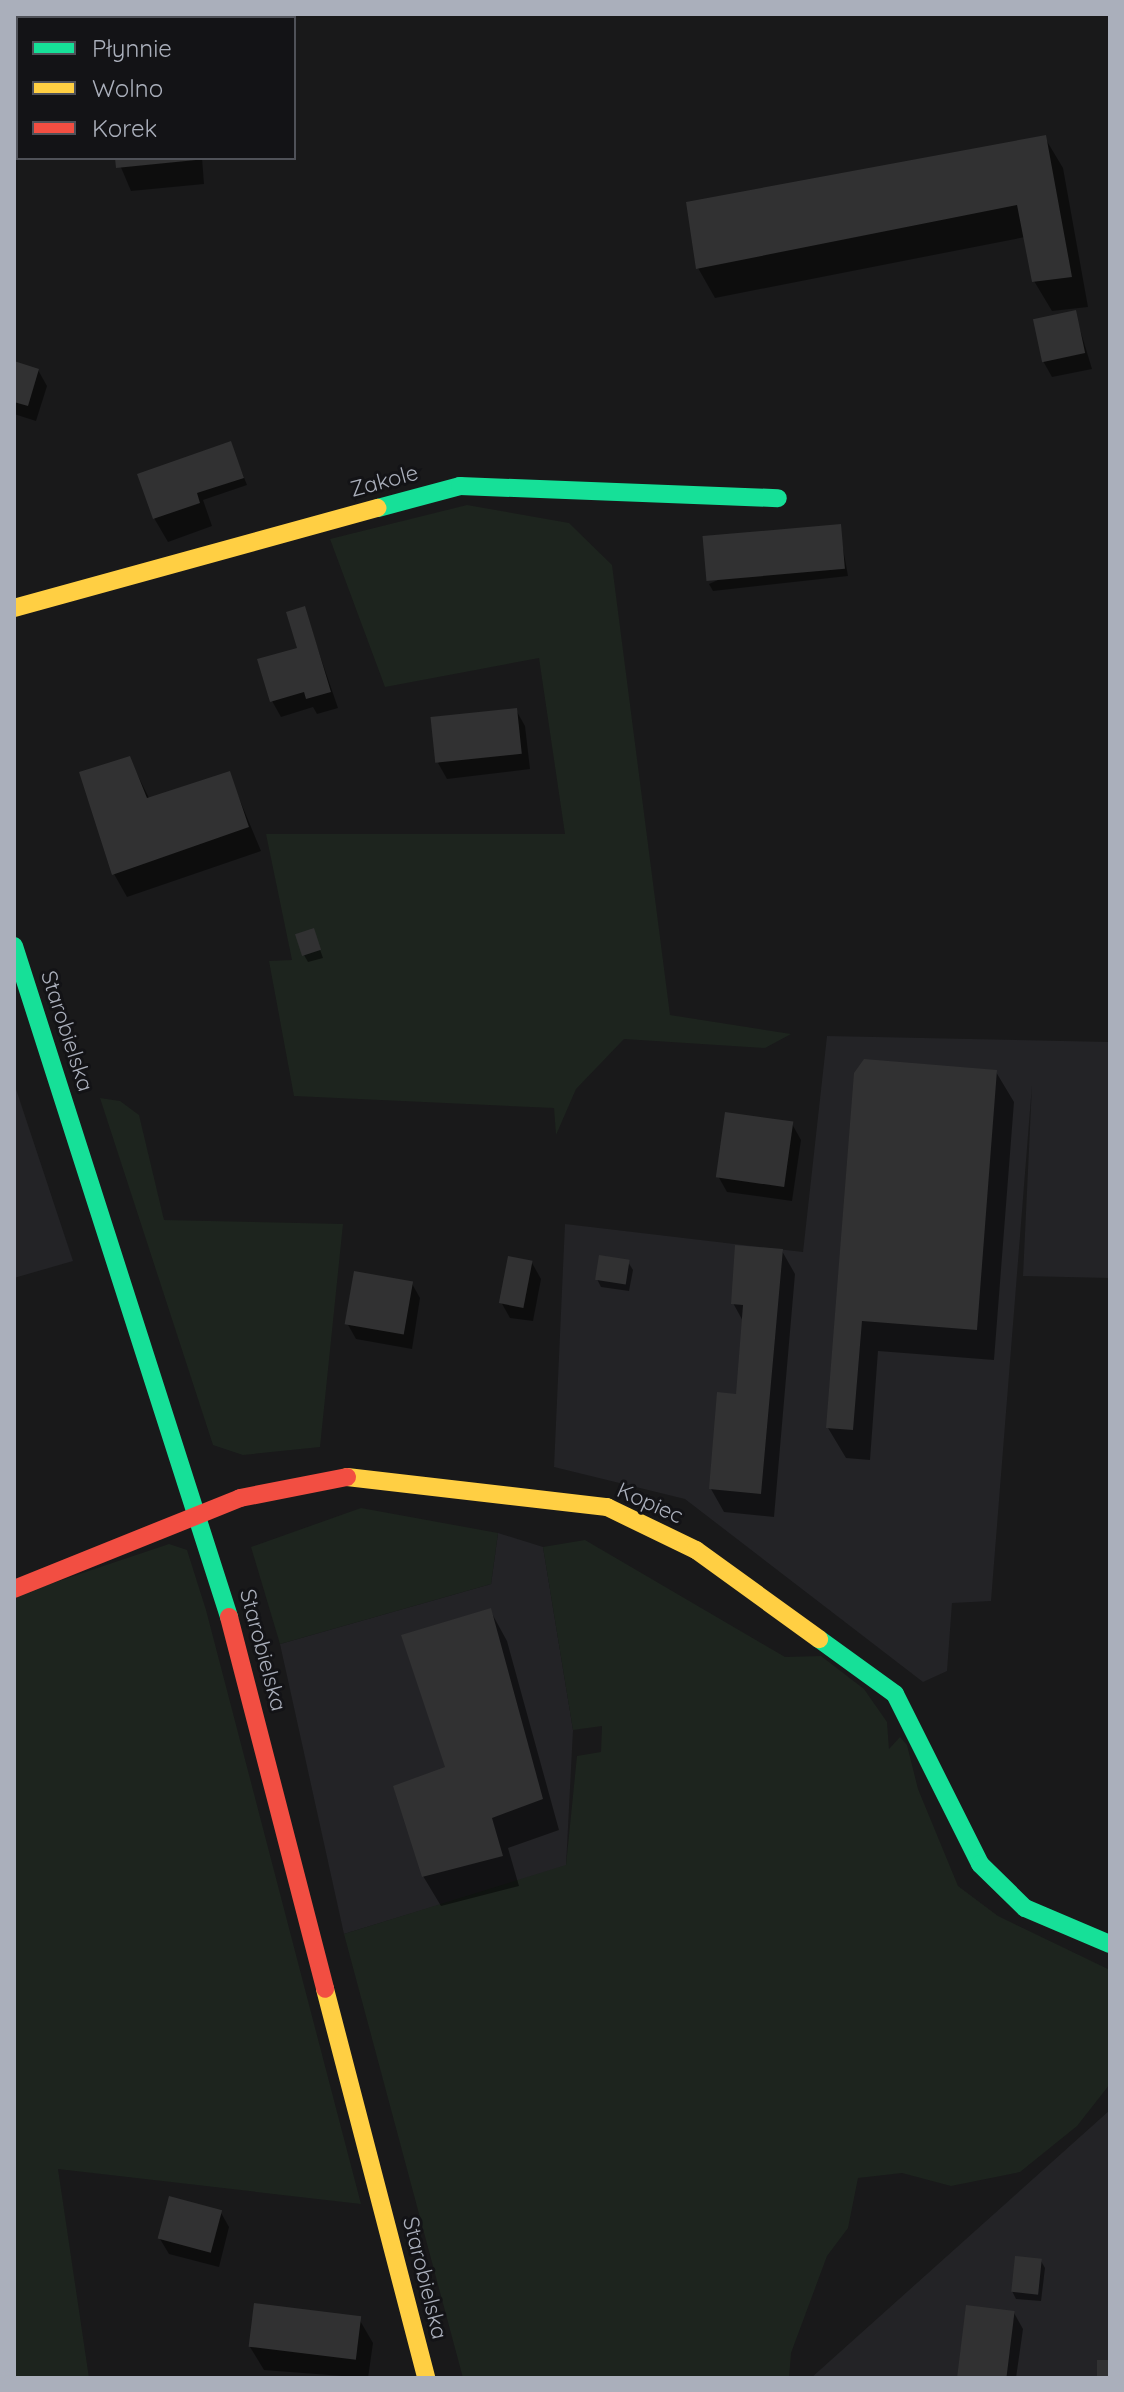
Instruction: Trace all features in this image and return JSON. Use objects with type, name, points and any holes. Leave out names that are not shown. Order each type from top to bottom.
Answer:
[{"type":"street","name":"Zakole","points":[[14,608],[460,486],[778,498]]},
{"type":"street","name":"Starobielska","points":[[14,946],[200,1514],[426,2378]]},
{"type":"street","name":"Kopiec","points":[[14,1589],[240,1498],[336,1476],[607,1507],[696,1550],[895,1694],[980,1864],[1025,1908],[1110,1944]]},
{"type":"shaded area","points":[[467,505],[569,523],[612,565],[670,1015],[791,1034],[765,1048],[624,1039],[576,1089],[556,1135],[554,1108],[294,1096],[269,961],[292,960],[266,834],[565,834],[539,658],[385,687],[330,539]]},
{"type":"shaded area","points":[[827,1036],[1110,1042],[1110,1278],[1023,1276],[1032,1085],[991,1601],[952,1603],[947,1671],[923,1682],[685,1499],[554,1467],[565,1224],[803,1252]]},
{"type":"shaded area","points":[[14,1083],[73,1261],[14,1278]]},
{"type":"shaded area","points":[[100,1098],[120,1101],[139,1115],[164,1220],[343,1224],[320,1447],[243,1455],[213,1445]]},
{"type":"shaded area","points":[[361,1508],[498,1533],[491,1584],[280,1644],[251,1547]]},
{"type":"shaded area","points":[[498,1533],[543,1547],[573,1730],[566,1866],[344,1934],[280,1644],[491,1584]]},
{"type":"shaded area","points":[[585,1540],[785,1657],[821,1656],[864,1689],[887,1722],[889,1749],[900,1737],[907,1745],[918,1789],[958,1886],[998,1916],[1110,1970],[1110,2084],[1077,2126],[1020,2172],[951,2186],[902,2173],[858,2178],[848,2228],[827,2256],[791,2353],[789,2378],[463,2378],[344,1934],[566,1865],[577,1756],[601,1752],[602,1726],[573,1730],[543,1547]]},
{"type":"shaded area","points":[[169,1544],[187,1550],[206,1610],[361,2204],[58,2169],[89,2378],[14,2378],[14,1596]]},
{"type":"shaded area","points":[[1110,2110],[1110,2378],[811,2378]]},
{"type":"building","points":[[1046,135],[1072,277],[1032,282],[1017,205],[696,269],[686,202]]},
{"type":"building","points":[[115,160],[196,160],[116,168]]},
{"type":"building","points":[[1076,310],[1085,353],[1042,362],[1033,319]]},
{"type":"building","points":[[14,361],[39,369],[28,406],[14,402]]},
{"type":"building","points":[[231,441],[244,478],[197,493],[200,503],[153,519],[137,474]]},
{"type":"building","points":[[841,524],[845,569],[706,581],[703,536]]},
{"type":"building","points":[[305,606],[331,692],[306,699],[304,692],[270,702],[257,659],[297,648],[286,612]]},
{"type":"building","points":[[517,708],[522,754],[435,763],[430,717]]},
{"type":"building","points":[[130,756],[147,798],[230,771],[249,827],[112,875],[79,772]]},
{"type":"building","points":[[314,928],[321,950],[302,956],[295,934]]},
{"type":"building","points":[[864,1059],[997,1070],[977,1330],[862,1321],[853,1430],[826,1428],[854,1073]]},
{"type":"building","points":[[725,1112],[793,1122],[784,1187],[716,1177]]},
{"type":"building","points":[[735,1245],[783,1249],[761,1494],[709,1489],[717,1392],[736,1394],[743,1305],[731,1304]]},
{"type":"building","points":[[599,1255],[630,1260],[626,1285],[595,1280]]},
{"type":"building","points":[[508,1256],[533,1261],[523,1308],[499,1303]]},
{"type":"building","points":[[354,1271],[413,1281],[404,1335],[345,1324]]},
{"type":"building","points":[[491,1608],[543,1799],[492,1818],[503,1856],[422,1877],[393,1786],[445,1767],[401,1635]]},
{"type":"building","points":[[169,2196],[222,2210],[211,2253],[158,2239]]},
{"type":"building","points":[[1015,2256],[1042,2259],[1038,2295],[1011,2292]]},
{"type":"building","points":[[254,2303],[361,2316],[356,2360],[249,2347]]},
{"type":"building","points":[[966,2305],[1015,2311],[1006,2378],[957,2378]]},
{"type":"building","points":[[1097,2360],[1110,2360],[1110,2378],[1097,2378]]},
{"type":"traffic: fast","points":[[378,508],[460,486],[778,498]]},
{"type":"traffic: fast","points":[[14,946],[229,1617]]},
{"type":"traffic: fast","points":[[819,1639],[895,1694],[980,1864],[1025,1908],[1110,1944]]},
{"type":"traffic: slow","points":[[14,608],[378,508]]},
{"type":"traffic: slow","points":[[347,1477],[607,1507],[696,1550],[819,1639]]},
{"type":"traffic: slow","points":[[325,1989],[426,2378]]},
{"type":"traffic: jam","points":[[14,1589],[240,1498],[347,1477]]},
{"type":"traffic: jam","points":[[229,1617],[325,1989]]}]
